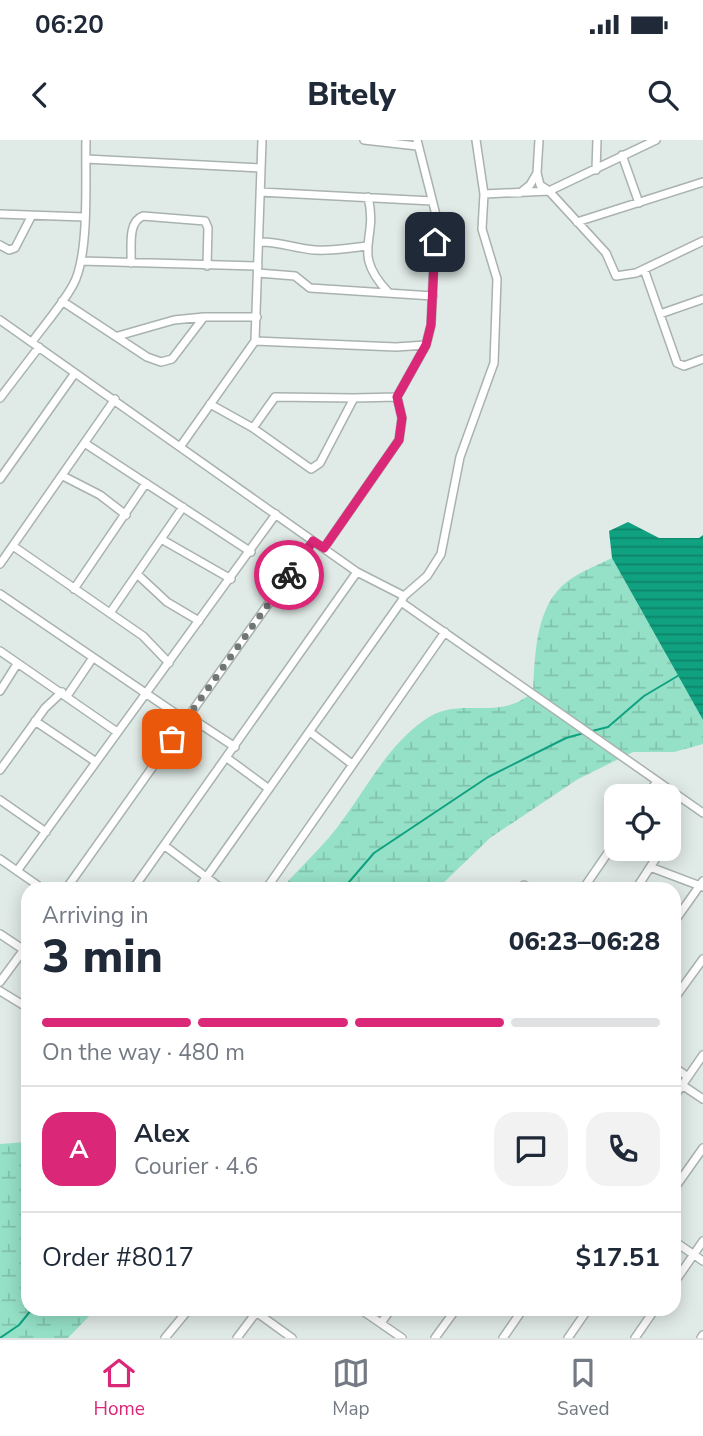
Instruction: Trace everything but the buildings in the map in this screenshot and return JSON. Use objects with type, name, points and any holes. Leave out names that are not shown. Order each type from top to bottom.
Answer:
[{"type":"street","points":[[32,342],[74,284],[81,261],[86,140]]},
{"type":"street","points":[[180,447],[256,341],[262,140]]},
{"type":"street","points":[[324,548],[399,440],[402,418],[397,397],[426,345],[433,296],[436,215],[417,143],[356,140]]},
{"type":"street","points":[[203,882],[403,599],[427,576],[441,554],[460,457],[494,362],[497,279],[482,229],[484,194],[476,140]]},
{"type":"street","points":[[539,140],[537,173],[542,188],[549,191],[606,253],[616,276],[624,277],[703,241]]},
{"type":"street","points":[[596,170],[597,140]]},
{"type":"street","points":[[484,194],[549,191],[656,140]]},
{"type":"street","points":[[622,155],[639,203]]},
{"type":"street","points":[[86,159],[261,168]]},
{"type":"street","points":[[519,194],[530,185],[537,173]]},
{"type":"street","points":[[577,222],[703,182]]},
{"type":"street","points":[[260,192],[432,201]]},
{"type":"street","points":[[369,197],[371,215],[367,246],[371,274],[388,292]]},
{"type":"street","points":[[0,214],[84,217]]},
{"type":"street","points":[[0,245],[9,250],[15,248],[31,216]]},
{"type":"street","points":[[131,263],[132,227],[135,221],[143,216],[205,221],[208,228],[207,266]]},
{"type":"street","points":[[259,242],[272,241],[289,247],[318,250],[367,246]]},
{"type":"street","points":[[81,261],[258,270],[295,276],[310,288],[433,296]]},
{"type":"street","points":[[643,269],[677,363],[684,366],[703,359]]},
{"type":"street","points":[[660,314],[703,299]]},
{"type":"street","points":[[62,301],[147,357],[168,362],[204,317]]},
{"type":"street","points":[[118,336],[174,320],[257,317]]},
{"type":"street","points":[[0,320],[357,572],[403,599],[445,632],[703,813]]},
{"type":"street","points":[[256,341],[396,347],[426,345]]},
{"type":"street","points":[[0,398],[39,347]]},
{"type":"street","points":[[0,479],[75,373]]},
{"type":"street","points":[[0,379],[9,385]]},
{"type":"street","points":[[253,428],[275,397],[397,397]]},
{"type":"street","points":[[210,404],[253,428],[313,468],[320,463],[354,398]]},
{"type":"street","points":[[0,564],[115,399]]},
{"type":"street","points":[[86,444],[251,552]]},
{"type":"street","points":[[63,476],[100,495],[127,515]]},
{"type":"street","points":[[75,589],[146,483]]},
{"type":"street","points":[[110,613],[183,507]]},
{"type":"street","points":[[18,871],[276,514]]},
{"type":"street","points":[[162,539],[231,579]]},
{"type":"street","points":[[71,882],[313,541]]},
{"type":"street","points":[[13,546],[143,636],[169,663]]},
{"type":"street","points":[[138,882],[357,572]]},
{"type":"street","points":[[137,575],[167,602],[198,621]]},
{"type":"street","points":[[0,594],[144,694],[235,747]]},
{"type":"street","points":[[271,882],[445,632]]},
{"type":"street","points":[[0,652],[117,732]]},
{"type":"street","points":[[0,770],[35,721],[64,694],[92,659]]},
{"type":"street","points":[[0,691],[17,664]]},
{"type":"street","points":[[35,721],[96,762]]},
{"type":"street","points":[[310,732],[352,764]]},
{"type":"street","points":[[227,758],[269,789]]},
{"type":"street","points":[[0,800],[46,832]]},
{"type":"street","points":[[164,846],[213,882]]},
{"type":"street","points":[[588,882],[604,858]]},
{"type":"street","points":[[0,859],[33,882]]},
{"type":"street","points":[[640,882],[654,861]]},
{"type":"street","points":[[650,867],[702,885],[681,913]]},
{"type":"street","points":[[0,934],[21,944]]},
{"type":"street","points":[[0,982],[21,954]]},
{"type":"street","points":[[681,989],[703,959]]},
{"type":"street","points":[[0,991],[21,1004]]},
{"type":"street","points":[[703,1055],[682,1085],[703,1099]]},
{"type":"street","points":[[681,1072],[688,1077]]},
{"type":"street","points":[[681,1179],[703,1148]]},
{"type":"street","points":[[681,1273],[703,1241]]},
{"type":"street","points":[[681,1246],[703,1261]]},
{"type":"street","points":[[165,1338],[183,1316]]},
{"type":"street","points":[[237,1338],[254,1316]]},
{"type":"street","points":[[264,1316],[292,1338]]},
{"type":"street","points":[[370,1316],[402,1338]]},
{"type":"street","points":[[382,1323],[386,1316]]},
{"type":"street","points":[[435,1338],[451,1316]]},
{"type":"street","points":[[514,1338],[505,1336],[518,1316]]},
{"type":"street","points":[[568,1338],[583,1316]]},
{"type":"street","points":[[635,1338],[650,1316]]},
{"type":"green space","points":[[612,558],[703,720],[703,744],[674,752],[633,752],[578,779],[490,838],[444,882],[288,882],[335,830],[388,755],[410,731],[437,713],[451,709],[505,706],[533,692],[536,647],[543,617],[557,591],[584,571]]},
{"type":"green space","points":[[21,1142],[21,1316],[89,1316],[68,1338],[0,1338],[0,1144]]},
{"type":"shaded area","points":[[628,522],[659,538],[699,538],[703,535],[703,720],[612,558],[609,531]]},
{"type":"waterway","points":[[592,731],[608,727],[644,696],[681,674]]},
{"type":"waterway","points":[[349,882],[374,853],[488,777],[566,738],[584,733]]},
{"type":"waterway","points":[[0,1338],[19,1325],[26,1316]]},
{"type":"way so far","points":[[172,739],[289,575]]},
{"type":"route","points":[[289,575],[313,541],[324,548],[399,440],[402,418],[397,397],[426,345],[431,325],[435,242]]}]
